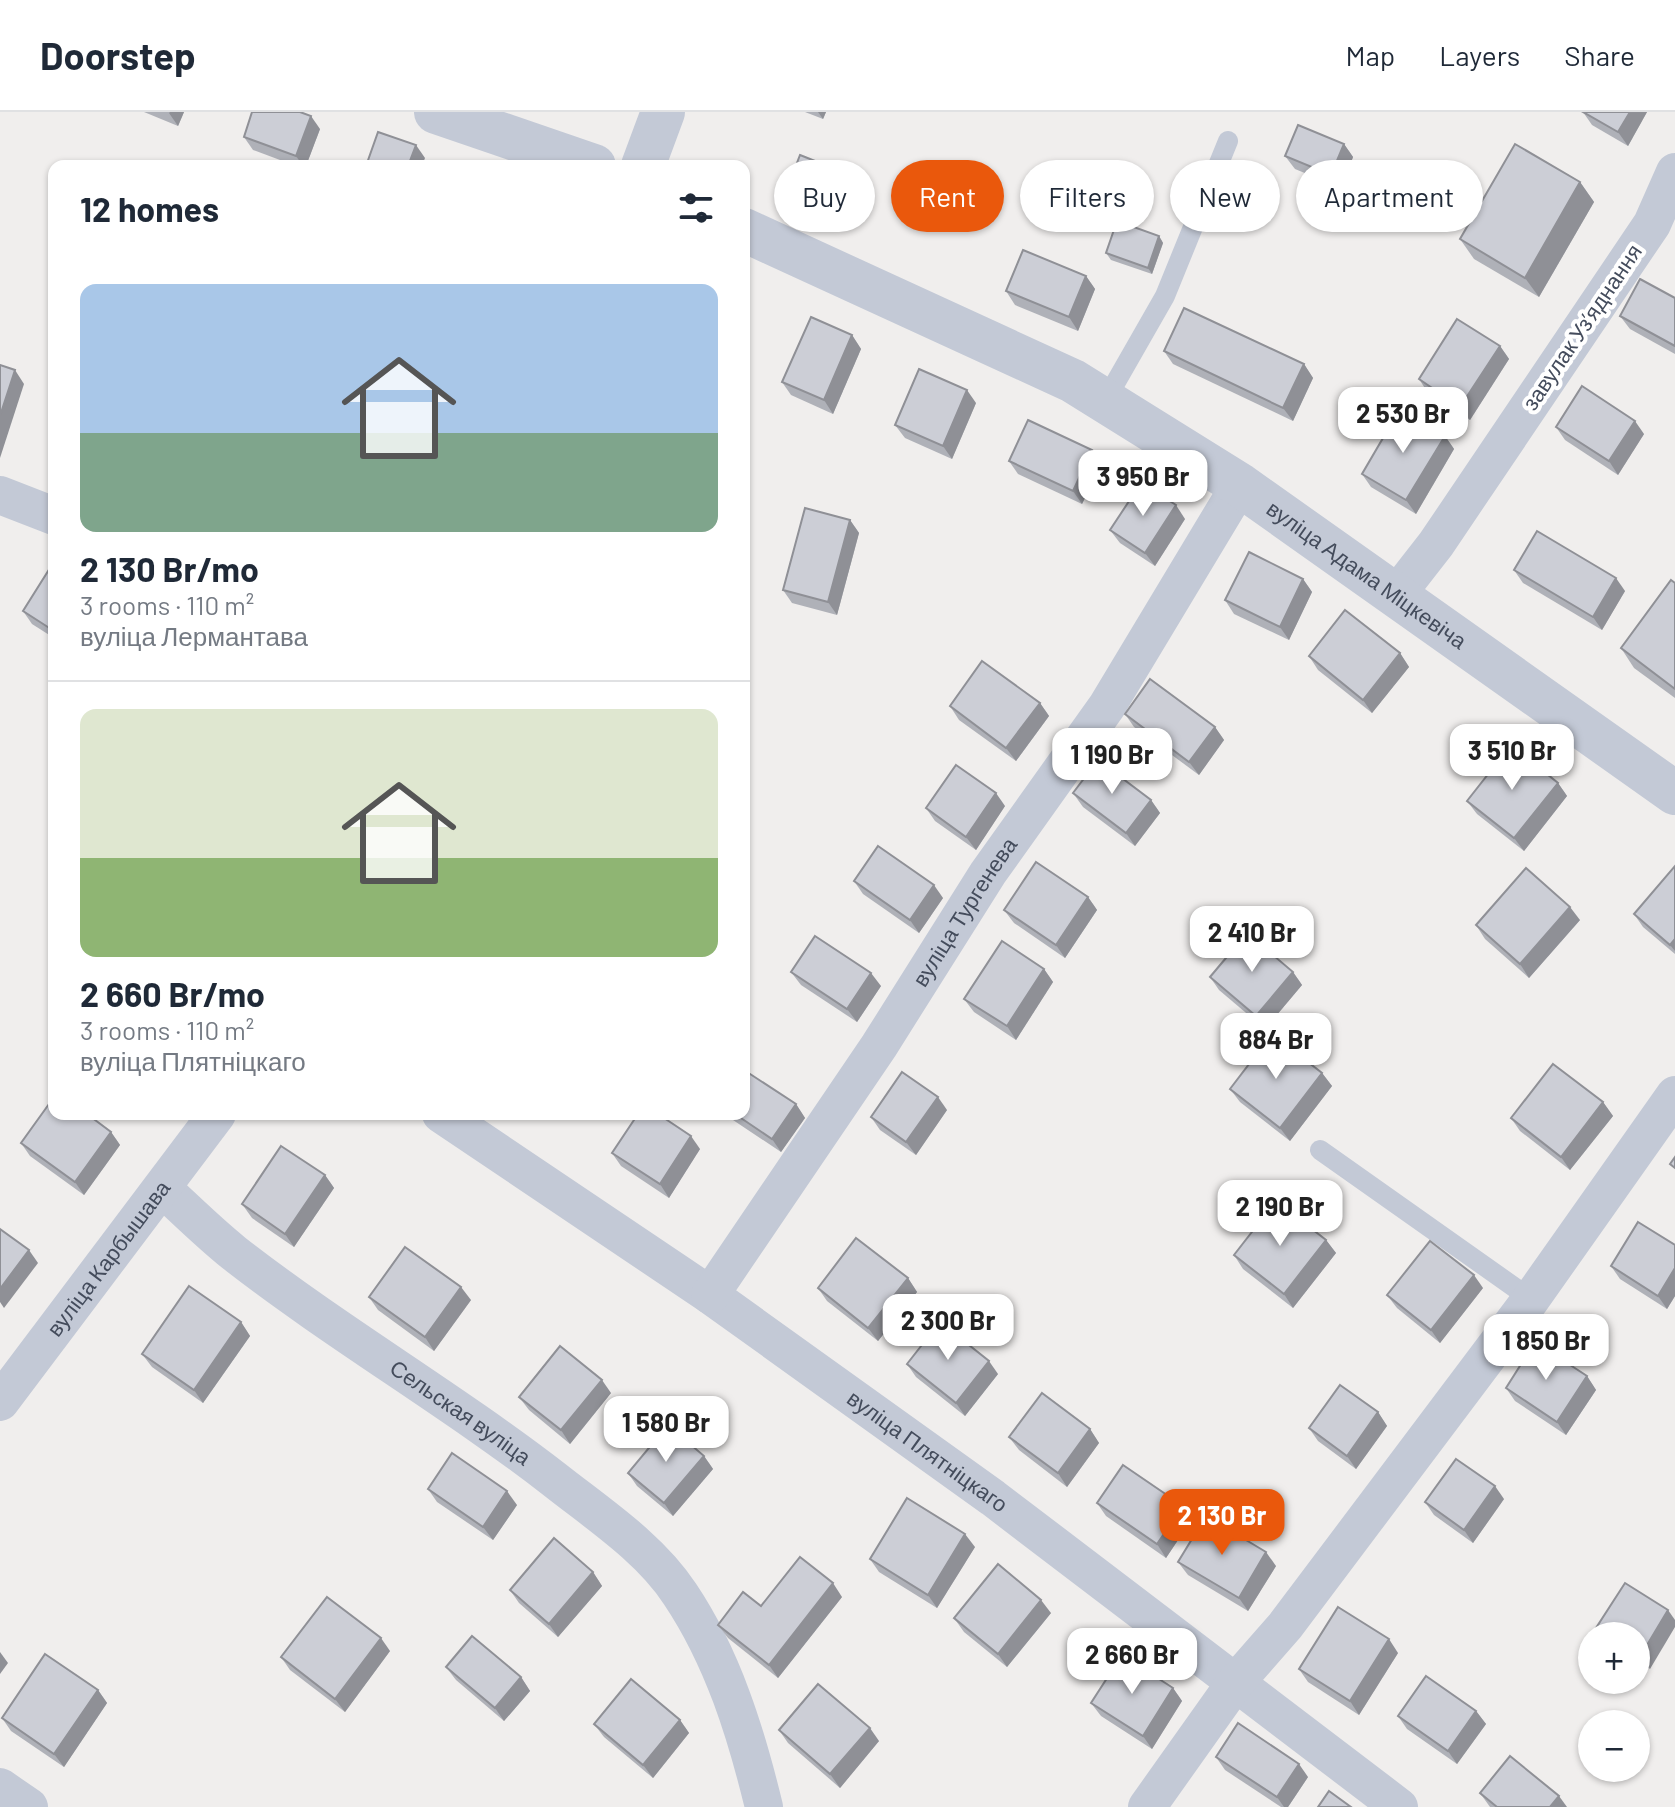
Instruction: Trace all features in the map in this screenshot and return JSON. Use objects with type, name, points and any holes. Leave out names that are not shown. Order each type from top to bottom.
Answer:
[{"type":"street","points":[[436,112],[576,160]]},
{"type":"street","points":[[645,160],[663,112]]},
{"type":"street","name":"завулак Узʼяднання","points":[[1397,594],[1664,231],[1675,172]]},
{"type":"street","name":"вуліца Адама Міцкевіча","points":[[750,233],[1073,381],[1240,485],[1675,793]]},
{"type":"street","name":"вуліца Тургенева","points":[[710,1295],[879,1046],[988,873],[1107,706],[1240,485]]},
{"type":"street","points":[[0,495],[48,514]]},
{"type":"street","points":[[1147,1807],[1235,1683],[1285,1626],[1531,1299],[1675,1095]]},
{"type":"street","name":"вуліца Карбышава","points":[[0,1402],[213,1120]]},
{"type":"street","name":"вуліца Плятніцкаго","points":[[450,1120],[710,1295],[993,1498],[1399,1807]]},
{"type":"street","name":"Сельская вуліца","points":[[162,1188],[232,1251],[324,1319],[501,1438],[640,1549],[679,1592],[715,1654],[754,1765],[764,1807]]},
{"type":"street","points":[[0,1787],[29,1807]]},
{"type":"lane","points":[[1105,401],[1165,296],[1228,141]]},
{"type":"lane","points":[[1320,1150],[1531,1299]]},
{"type":"building","points":[[252,112],[300,112],[311,116],[296,156],[244,137]]},
{"type":"building","points":[[1583,112],[1630,112],[1618,132]]},
{"type":"building","points":[[1298,125],[1344,144],[1337,160],[1296,161],[1285,156]]},
{"type":"building","points":[[378,132],[416,145],[410,160],[368,160]]},
{"type":"building","points":[[1515,144],[1580,182],[1525,278],[1460,239],[1464,232],[1483,232],[1483,199]]},
{"type":"building","points":[[1113,232],[1148,232],[1159,236],[1148,268],[1106,253]]},
{"type":"building","points":[[1023,250],[1086,276],[1069,317],[1006,291]]},
{"type":"building","points":[[1640,279],[1675,298],[1675,346],[1620,316]]},
{"type":"building","points":[[1184,308],[1304,364],[1283,408],[1164,351]]},
{"type":"building","points":[[811,317],[852,335],[824,400],[782,382]]},
{"type":"building","points":[[1457,319],[1500,346],[1460,407],[1419,379]]},
{"type":"building","points":[[0,365],[15,370],[0,416]]},
{"type":"building","points":[[919,369],[967,390],[943,446],[895,425]]},
{"type":"building","points":[[1582,386],[1635,421],[1609,461],[1556,427]]},
{"type":"building","points":[[1400,409],[1445,436],[1406,500],[1362,474]]},
{"type":"building","points":[[1028,420],[1092,450],[1073,491],[1009,461]]},
{"type":"building","points":[[1141,483],[1176,505],[1145,553],[1110,530]]},
{"type":"building","points":[[805,508],[850,520],[828,602],[783,590]]},
{"type":"building","points":[[1537,531],[1616,578],[1593,617],[1514,570]]},
{"type":"building","points":[[1249,552],[1303,579],[1280,627],[1225,600]]},
{"type":"building","points":[[48,571],[48,627],[23,611]]},
{"type":"building","points":[[1671,580],[1675,583],[1675,689],[1621,648]]},
{"type":"building","points":[[1345,610],[1400,653],[1363,700],[1309,656]]},
{"type":"building","points":[[982,661],[1040,703],[1006,748],[950,706]]},
{"type":"building","points":[[1150,679],[1215,727],[1189,762],[1125,714]]},
{"type":"building","points":[[1511,745],[1558,783],[1514,838],[1467,801]]},
{"type":"building","points":[[1098,760],[1151,800],[1126,833],[1073,793]]},
{"type":"building","points":[[956,765],[996,793],[966,837],[926,808]]},
{"type":"building","points":[[878,846],[934,885],[910,920],[854,881]]},
{"type":"building","points":[[1036,862],[1088,897],[1056,945],[1004,910]]},
{"type":"building","points":[[1675,866],[1675,939],[1670,945],[1634,914]]},
{"type":"building","points":[[1526,868],[1570,907],[1520,964],[1476,925]]},
{"type":"building","points":[[1247,933],[1293,972],[1256,1016],[1210,977]]},
{"type":"building","points":[[815,936],[871,973],[847,1009],[791,972]]},
{"type":"building","points":[[1002,941],[1044,969],[1007,1026],[964,999]]},
{"type":"building","points":[[1272,1034],[1322,1073],[1280,1128],[1230,1089]]},
{"type":"building","points":[[1553,1064],[1603,1102],[1561,1157],[1511,1118]]},
{"type":"building","points":[[902,1072],[938,1097],[906,1142],[871,1117]]},
{"type":"building","points":[[750,1074],[796,1104],[772,1139],[744,1120],[750,1120]]},
{"type":"building","points":[[48,1105],[48,1120],[95,1120],[111,1132],[75,1182],[21,1143]]},
{"type":"building","points":[[634,1120],[667,1120],[691,1136],[660,1184],[612,1153]]},
{"type":"building","points":[[281,1146],[325,1175],[285,1234],[242,1204]]},
{"type":"building","points":[[1276,1201],[1326,1240],[1284,1294],[1234,1255]]},
{"type":"building","points":[[1638,1222],[1675,1245],[1675,1268],[1658,1296],[1611,1266]]},
{"type":"building","points":[[0,1229],[29,1250],[0,1289]]},
{"type":"building","points":[[856,1238],[908,1278],[868,1328],[818,1288]]},
{"type":"building","points":[[1430,1241],[1474,1275],[1431,1330],[1387,1295]]},
{"type":"building","points":[[405,1247],[461,1287],[425,1337],[369,1297]]},
{"type":"building","points":[[189,1286],[241,1322],[194,1390],[142,1354]]},
{"type":"building","points":[[940,1322],[989,1361],[956,1403],[907,1364]]},
{"type":"building","points":[[1535,1342],[1587,1376],[1557,1422],[1506,1388]]},
{"type":"building","points":[[560,1346],[602,1380],[561,1430],[519,1397]]},
{"type":"building","points":[[1340,1385],[1378,1412],[1347,1456],[1309,1428]]},
{"type":"building","points":[[1042,1393],[1090,1429],[1058,1473],[1009,1437]]},
{"type":"building","points":[[668,1425],[704,1456],[664,1503],[628,1473]]},
{"type":"building","points":[[452,1453],[507,1491],[483,1527],[428,1489]]},
{"type":"building","points":[[1456,1459],[1495,1486],[1464,1530],[1425,1502]]},
{"type":"building","points":[[1123,1465],[1183,1506],[1157,1544],[1097,1503]]},
{"type":"building","points":[[907,1498],[965,1534],[928,1595],[870,1559]]},
{"type":"building","points":[[1206,1516],[1266,1552],[1239,1598],[1178,1562]]},
{"type":"building","points":[[554,1538],[593,1572],[549,1624],[510,1590]]},
{"type":"building","points":[[800,1557],[833,1583],[769,1665],[718,1625],[743,1592],[761,1606]]},
{"type":"building","points":[[998,1564],[1041,1600],[998,1654],[954,1618]]},
{"type":"building","points":[[1625,1583],[1668,1610],[1650,1640],[1650,1622],[1600,1622]]},
{"type":"building","points":[[327,1597],[381,1638],[335,1699],[281,1657]]},
{"type":"building","points":[[1338,1607],[1389,1639],[1350,1701],[1299,1669]]},
{"type":"building","points":[[472,1636],[521,1677],[495,1708],[446,1667]]},
{"type":"building","points":[[45,1654],[98,1690],[54,1754],[2,1718]]},
{"type":"building","points":[[1122,1655],[1173,1688],[1143,1736],[1091,1703]]},
{"type":"building","points":[[1426,1676],[1476,1711],[1448,1751],[1398,1716]]},
{"type":"building","points":[[631,1679],[680,1720],[643,1765],[594,1724]]},
{"type":"building","points":[[818,1684],[870,1728],[830,1774],[779,1730]]},
{"type":"building","points":[[1238,1723],[1299,1764],[1277,1797],[1216,1757]]},
{"type":"building","points":[[1510,1756],[1559,1796],[1550,1807],[1497,1807],[1480,1793]]},
{"type":"building","points":[[1329,1791],[1351,1807],[1318,1807]]}]
